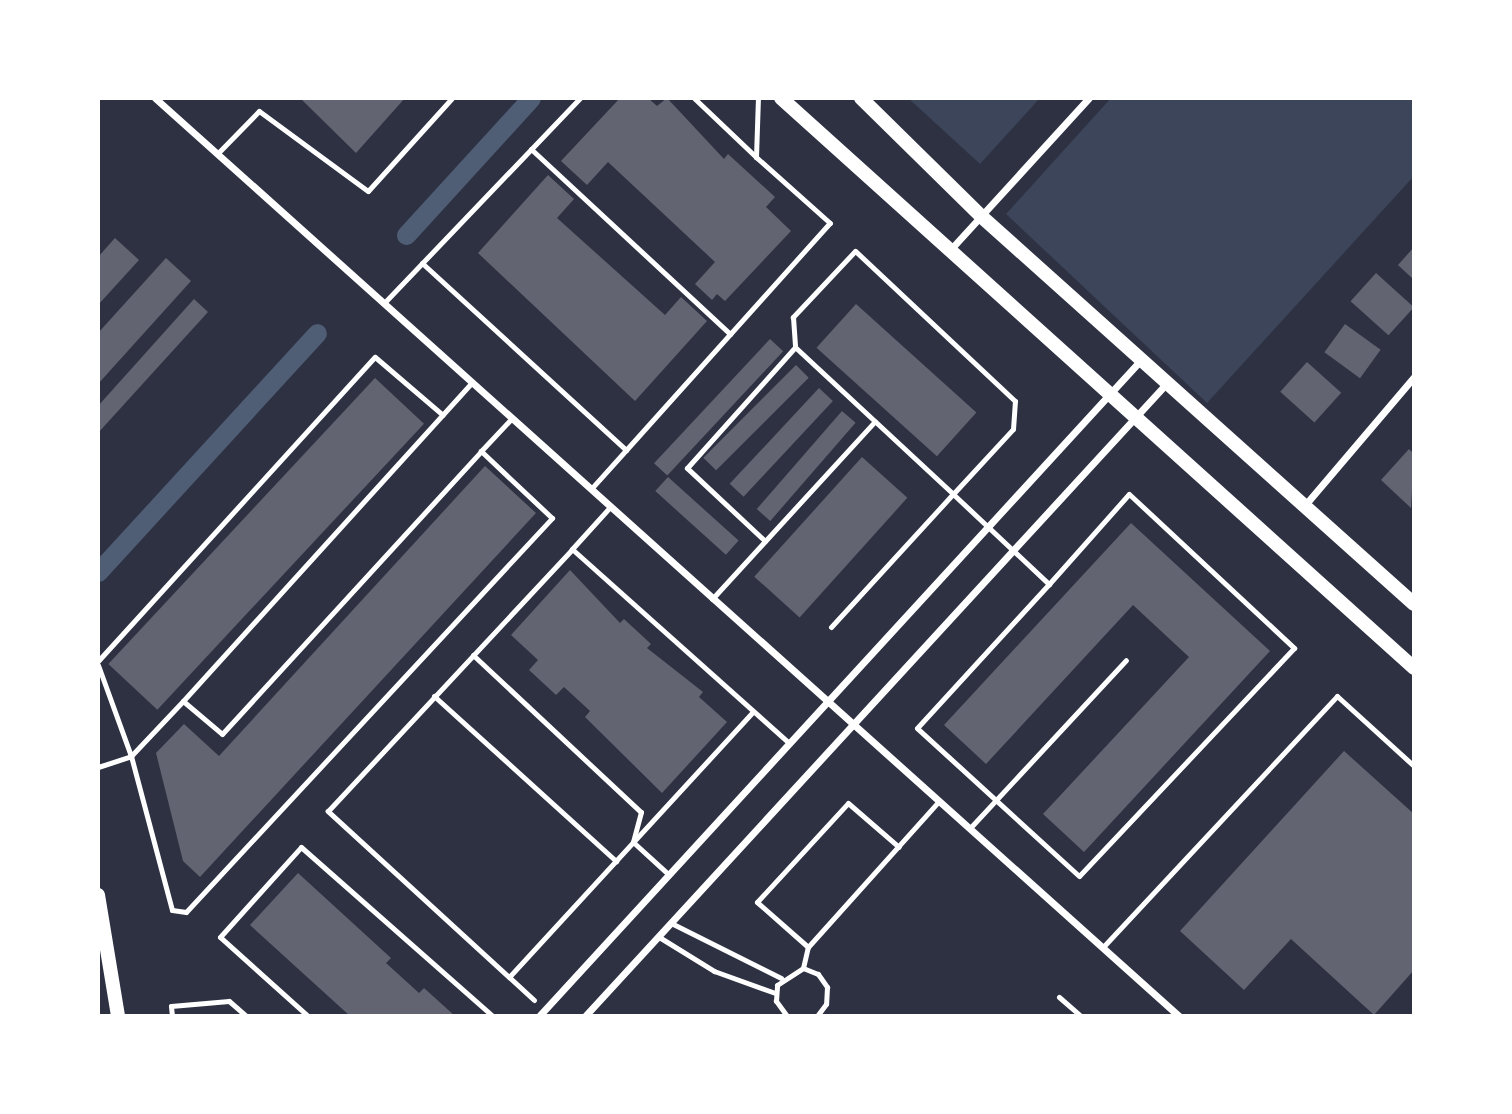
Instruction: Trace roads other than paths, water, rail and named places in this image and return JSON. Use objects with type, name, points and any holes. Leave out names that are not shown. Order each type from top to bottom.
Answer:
[{"type":"main road","points":[[781,98],[1108,396],[1414,668]]},
{"type":"main road","points":[[861,98],[982,216],[1140,362],[1414,604]]},
{"type":"main road","points":[[98,895],[118,1016]]},
{"type":"street","points":[[155,98],[1179,1016]]},
{"type":"street","points":[[950,250],[1089,98]]},
{"type":"street","points":[[539,1016],[1140,362]]},
{"type":"street","points":[[1305,505],[1414,377]]},
{"type":"street","points":[[585,1016],[1166,384]]},
{"type":"lane","points":[[217,154],[259,111],[368,191],[452,98]]},
{"type":"lane","points":[[384,303],[580,98]]},
{"type":"lane","points":[[591,489],[830,223],[694,98]]},
{"type":"lane","points":[[756,157],[758,98]]},
{"type":"lane","points":[[531,149],[730,334]]},
{"type":"lane","points":[[831,627],[953,494],[1013,429],[1015,401],[855,251],[793,317],[795,348],[875,421],[953,494],[988,526],[1013,550],[1049,583]]},
{"type":"lane","points":[[422,264],[626,450]]},
{"type":"lane","points":[[765,541],[687,468],[795,348]]},
{"type":"lane","points":[[443,415],[374,357],[98,663],[131,756],[172,910],[186,912],[552,518],[481,451]]},
{"type":"lane","points":[[98,767],[131,756],[472,383]]},
{"type":"lane","points":[[183,701],[222,734],[512,418]]},
{"type":"lane","points":[[712,599],[875,421]]},
{"type":"lane","points":[[1129,494],[1294,648],[1079,876],[917,728],[1049,583],[1129,494]]},
{"type":"lane","points":[[534,1000],[328,811],[610,506]]},
{"type":"lane","points":[[572,549],[789,743]]},
{"type":"lane","points":[[473,655],[641,812],[634,842]]},
{"type":"lane","points":[[970,828],[1126,660]]},
{"type":"lane","points":[[434,696],[615,861]]},
{"type":"lane","points":[[1103,947],[1337,696],[1414,766]]},
{"type":"lane","points":[[509,977],[753,712]]},
{"type":"lane","points":[[803,968],[808,947],[939,801]]},
{"type":"lane","points":[[808,947],[757,902],[848,803],[898,847]]},
{"type":"lane","points":[[634,842],[668,874]]},
{"type":"lane","points":[[308,1016],[220,937],[302,847],[493,1016]]},
{"type":"lane","points":[[671,923],[781,978]]},
{"type":"lane","points":[[659,937],[715,971],[775,993]]},
{"type":"lane","points":[[785,1016],[775,993],[781,978],[803,968],[818,974],[827,987],[827,1004],[817,1016]]},
{"type":"lane","points":[[1059,997],[1081,1016]]},
{"type":"lane","points":[[172,1016],[171,1006],[229,1001],[246,1016]]},
{"type":"waterway","points":[[406,235],[531,98]]},
{"type":"waterway","points":[[98,572],[317,333]]}]
